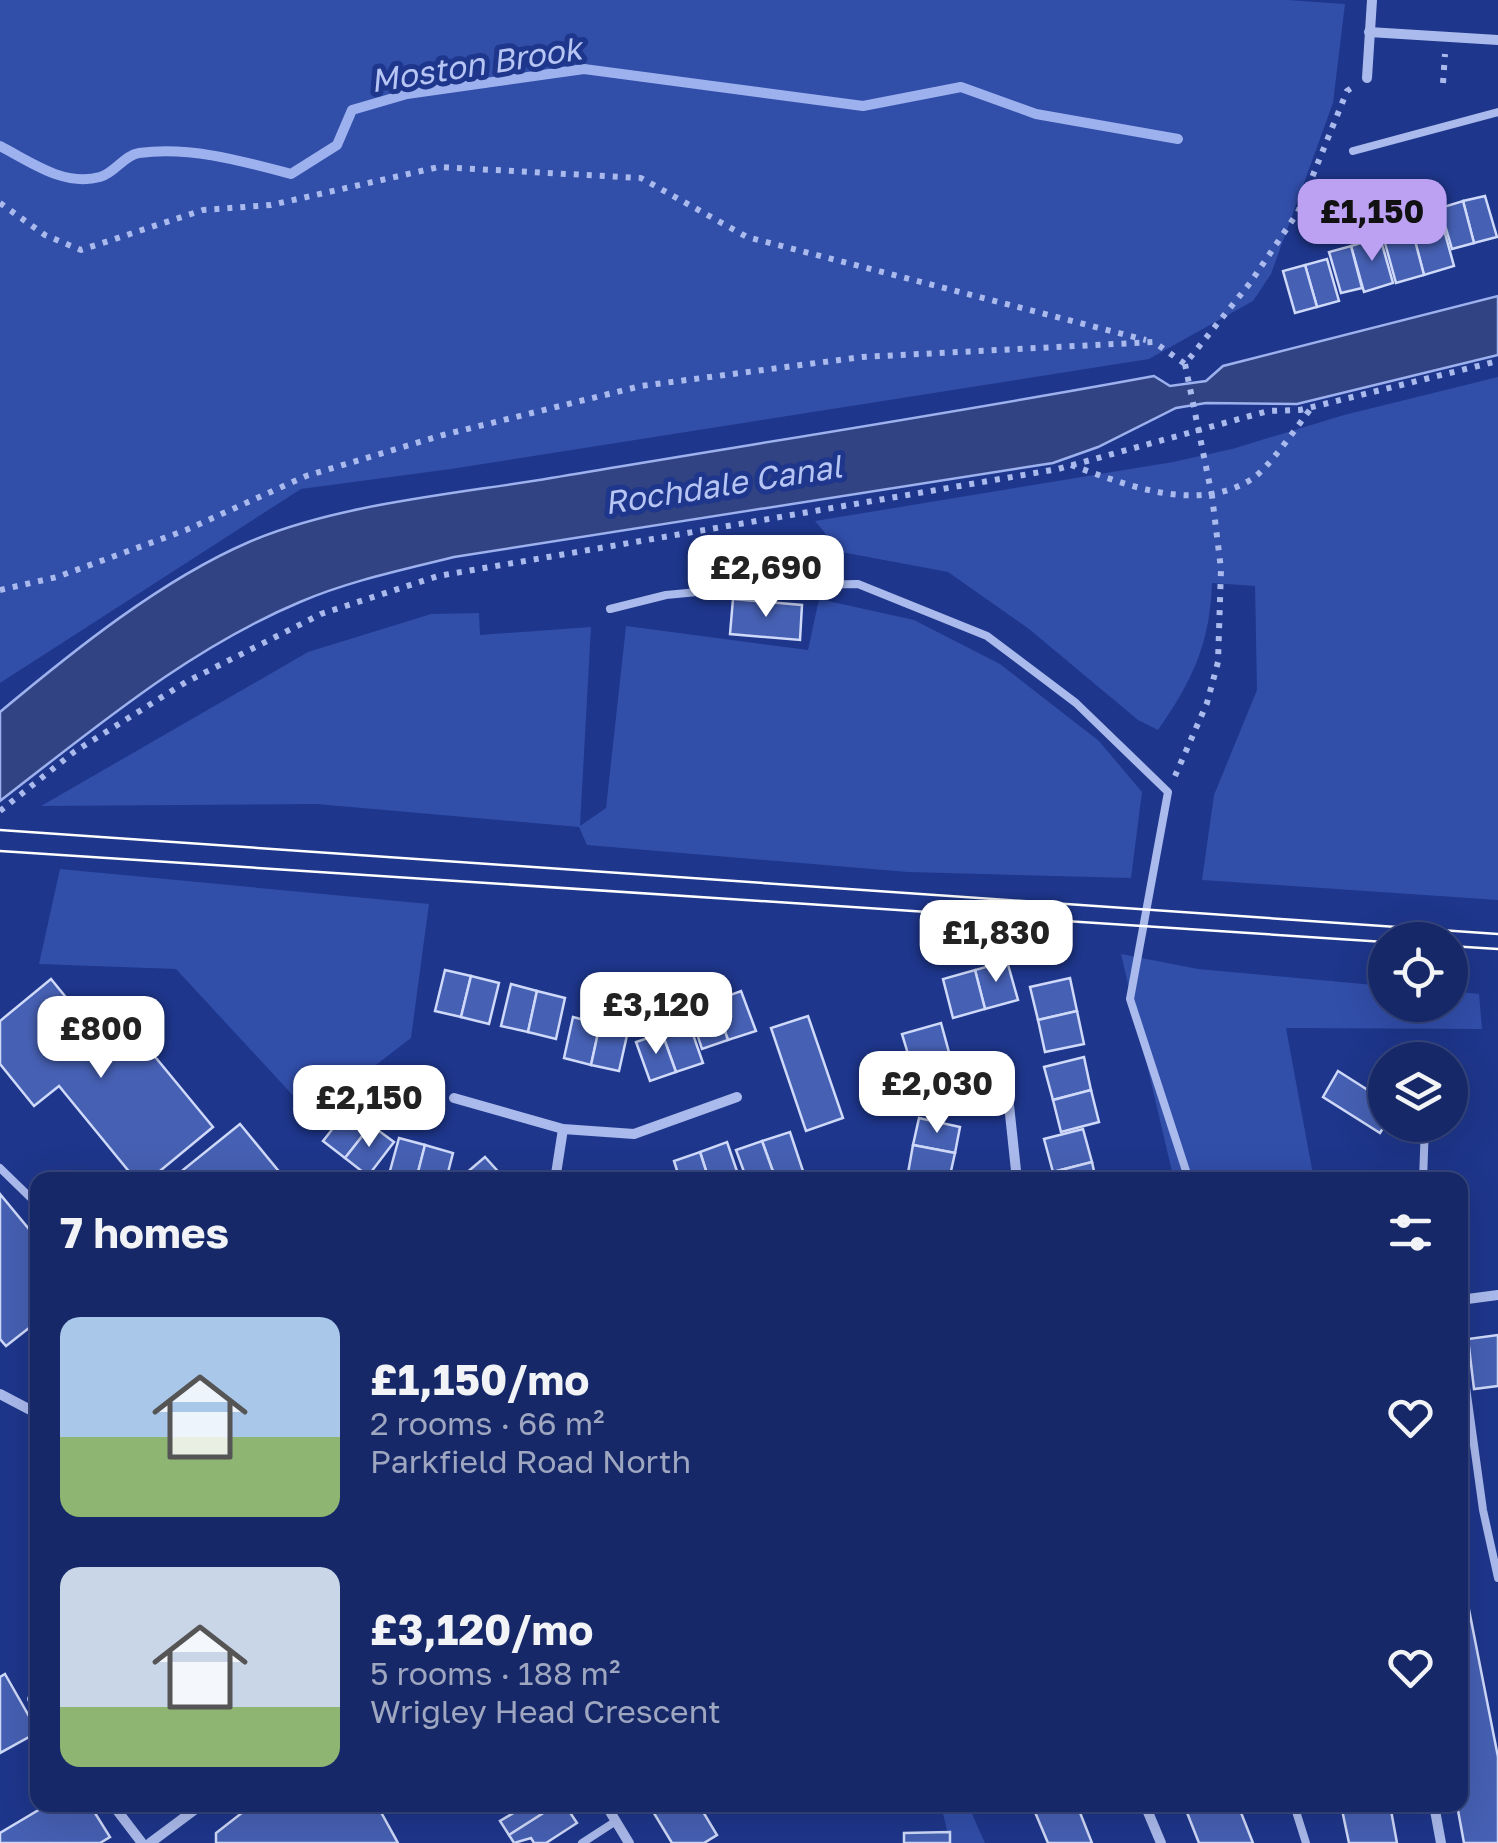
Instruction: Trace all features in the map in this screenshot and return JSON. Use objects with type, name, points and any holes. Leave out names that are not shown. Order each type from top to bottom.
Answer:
[{"type":"street","points":[[1366,78],[1372,0]]},
{"type":"street","points":[[1369,32],[1498,40]]},
{"type":"street","points":[[1008,1086],[1016,1172]]},
{"type":"street","points":[[454,1098],[564,1130],[634,1134],[738,1097]]},
{"type":"street","points":[[559,1172],[564,1130]]},
{"type":"street","points":[[1468,1299],[1498,1295]]},
{"type":"street","points":[[0,1394],[30,1410]]},
{"type":"street","points":[[119,1812],[142,1843]]},
{"type":"street","points":[[150,1843],[192,1812]]},
{"type":"street","points":[[610,1812],[629,1843]]},
{"type":"street","points":[[1149,1812],[1160,1843]]},
{"type":"street","points":[[1435,1812],[1442,1843]]},
{"type":"lane","points":[[1353,151],[1498,112]]},
{"type":"lane","points":[[610,609],[685,593],[858,584],[986,636],[1076,703],[1168,792],[1130,1000],[1186,1172]]},
{"type":"lane","points":[[1423,1172],[1424,1142]]},
{"type":"lane","points":[[0,1168],[30,1197]]},
{"type":"lane","points":[[1468,1407],[1483,1510],[1498,1578]]},
{"type":"lane","points":[[1483,1510],[1498,1510]]},
{"type":"lane","points":[[1296,1812],[1306,1843]]},
{"type":"lane","points":[[582,1843],[616,1821]]},
{"type":"path","points":[[1443,83],[1445,53]]},
{"type":"path","points":[[1185,364],[1250,283],[1298,212],[1347,91],[1366,78]]},
{"type":"path","points":[[0,203],[44,235],[81,250],[202,210],[271,206],[440,167],[641,178],[747,237],[1154,342],[1185,364],[1212,496],[1221,569],[1218,662],[1206,703],[1168,792]]},
{"type":"path","points":[[0,590],[57,577],[186,530],[306,476],[442,434],[641,386],[862,357],[1154,342]]},
{"type":"path","points":[[0,810],[74,752],[186,682],[321,614],[438,576],[557,552],[1070,465],[1268,411],[1313,406],[1498,361]]},
{"type":"path","points":[[1070,465],[1141,490],[1212,496],[1254,478],[1313,406]]},
{"type":"shaded area","points":[[0,0],[1288,0],[1345,4],[1333,103],[1271,274],[1253,301],[1149,359],[301,489],[0,683]]},
{"type":"shaded area","points":[[1498,377],[1498,900],[1202,880],[1214,795],[1257,690],[1255,586],[1212,583],[1208,625],[1197,661],[1158,730],[1138,720],[1029,629],[948,572],[841,552],[815,521],[1173,462]]},
{"type":"shaded area","points":[[819,599],[914,620],[1000,664],[1099,741],[1142,792],[1131,878],[908,872],[587,845],[579,827],[316,804],[41,806],[308,652],[431,614],[479,613],[480,635],[591,627],[580,826],[606,808],[626,626],[808,650]]},
{"type":"shaded area","points":[[60,869],[429,904],[411,1038],[311,1115],[176,969],[39,964]]},
{"type":"shaded area","points":[[1121,954],[1198,969],[1368,984],[1368,1022],[1468,1022],[1468,993],[1479,994],[1482,1029],[1286,1028],[1313,1172],[1172,1172]]},
{"type":"shaded area","points":[[943,1812],[971,1812],[985,1843],[950,1843]]},
{"type":"water","name":"Rochdale Canal","points":[[1498,296],[1498,355],[1297,404],[1206,403],[1176,408],[1098,447],[1053,463],[454,557],[337,588],[259,621],[181,666],[0,801],[0,712],[151,596],[216,558],[283,529],[397,502],[1154,376],[1170,386],[1206,381],[1223,366]]},
{"type":"building","points":[[1485,196],[1497,237],[1474,243],[1463,201]]},
{"type":"building","points":[[1463,201],[1474,243],[1452,249],[1440,208]]},
{"type":"building","points":[[1438,208],[1454,266],[1424,275],[1408,216]]},
{"type":"building","points":[[1412,229],[1424,275],[1396,283],[1383,236]]},
{"type":"building","points":[[1380,237],[1393,283],[1364,292],[1351,246]]},
{"type":"building","points":[[1351,246],[1362,288],[1341,293],[1329,252]]},
{"type":"building","points":[[1327,259],[1339,301],[1317,307],[1305,265]]},
{"type":"building","points":[[1305,265],[1317,307],[1295,313],[1283,271]]},
{"type":"building","points":[[733,599],[802,605],[800,640],[730,634]]},
{"type":"building","points":[[1007,961],[1018,1000],[985,1009],[975,970]]},
{"type":"building","points":[[445,970],[471,976],[461,1017],[435,1011]]},
{"type":"building","points":[[975,970],[985,1009],[953,1018],[943,979]]},
{"type":"building","points":[[471,976],[499,983],[489,1024],[461,1017]]},
{"type":"building","points":[[1070,978],[1077,1011],[1038,1020],[1030,987]]},
{"type":"building","points":[[51,979],[104,1044],[128,1024],[213,1127],[159,1172],[129,1172],[59,1086],[34,1106],[0,1064],[0,1021]]},
{"type":"building","points":[[511,984],[537,991],[528,1032],[501,1026]]},
{"type":"building","points":[[537,991],[565,998],[556,1039],[528,1032]]},
{"type":"building","points":[[741,991],[756,1031],[728,1040],[714,1001]]},
{"type":"building","points":[[714,1001],[728,1040],[702,1049],[689,1010]]},
{"type":"building","points":[[1077,1011],[1084,1044],[1045,1052],[1038,1020]]},
{"type":"building","points":[[808,1016],[843,1118],[806,1131],[771,1028]]},
{"type":"building","points":[[573,1017],[600,1024],[591,1065],[564,1058]]},
{"type":"building","points":[[689,1023],[703,1063],[676,1072],[662,1033]]},
{"type":"building","points":[[941,1023],[950,1056],[912,1067],[902,1034]]},
{"type":"building","points":[[600,1024],[628,1031],[619,1071],[591,1065]]},
{"type":"building","points":[[662,1033],[676,1072],[650,1081],[636,1042]]},
{"type":"building","points":[[950,1056],[959,1088],[920,1099],[912,1067]]},
{"type":"building","points":[[1084,1057],[1091,1090],[1053,1100],[1044,1067]]},
{"type":"building","points":[[1338,1071],[1368,1090],[1368,1125],[1323,1097]]},
{"type":"building","points":[[1091,1090],[1099,1122],[1061,1132],[1053,1100]]},
{"type":"building","points":[[349,1108],[371,1125],[345,1158],[323,1141]]},
{"type":"building","points":[[919,1118],[960,1127],[955,1153],[913,1145]]},
{"type":"building","points":[[240,1124],[279,1172],[180,1172]]},
{"type":"building","points":[[371,1125],[394,1142],[371,1172],[363,1172],[345,1158]]},
{"type":"building","points":[[1083,1129],[1092,1162],[1053,1172],[1044,1139]]},
{"type":"building","points":[[790,1132],[803,1171],[773,1172],[762,1141]]},
{"type":"building","points":[[399,1138],[425,1145],[418,1172],[390,1172]]},
{"type":"building","points":[[762,1141],[773,1172],[744,1172],[736,1150]]},
{"type":"building","points":[[727,1142],[737,1172],[706,1172],[700,1152]]},
{"type":"building","points":[[425,1145],[453,1153],[448,1172],[418,1172]]},
{"type":"building","points":[[913,1145],[955,1153],[951,1172],[908,1172]]},
{"type":"building","points":[[700,1152],[706,1172],[677,1172],[674,1161]]},
{"type":"building","points":[[485,1157],[498,1172],[467,1172]]},
{"type":"building","points":[[1092,1162],[1094,1172],[1053,1172]]},
{"type":"building","points":[[0,1194],[30,1230],[30,1327],[6,1346],[0,1339]]},
{"type":"building","points":[[1498,1335],[1498,1386],[1474,1389],[1468,1339]]},
{"type":"building","points":[[1468,1605],[1498,1757],[1498,1843],[1464,1843],[1458,1812],[1468,1812]]},
{"type":"building","points":[[5,1674],[30,1718],[30,1736],[0,1753],[0,1677]]},
{"type":"building","points":[[35,1812],[94,1812],[110,1837],[100,1843],[0,1843],[0,1833]]},
{"type":"building","points":[[243,1812],[381,1812],[398,1843],[216,1843],[216,1833]]},
{"type":"building","points":[[515,1812],[545,1812],[509,1835],[500,1821]]},
{"type":"building","points":[[545,1812],[570,1812],[577,1823],[546,1843],[534,1843],[531,1838],[514,1843],[509,1835]]},
{"type":"building","points":[[653,1812],[703,1812],[717,1835],[704,1843],[672,1843]]},
{"type":"building","points":[[1035,1812],[1080,1812],[1092,1843],[1048,1843]]},
{"type":"building","points":[[1187,1812],[1241,1812],[1253,1843],[1199,1843]]},
{"type":"building","points":[[1342,1812],[1391,1812],[1397,1843],[1349,1843]]},
{"type":"building","points":[[950,1832],[950,1843],[904,1843],[904,1833]]},
{"type":"waterway","name":"Moston Brook","points":[[0,146],[48,171],[74,179],[100,177],[134,154],[158,151],[216,156],[291,174],[337,145],[352,110],[407,94],[584,69],[863,106],[961,87],[1036,114],[1178,139]]},
{"type":"tram line","points":[[0,830],[1498,934]]},
{"type":"tram line","points":[[0,851],[1368,941]]},
{"type":"tram line","points":[[1468,947],[1498,949]]}]
